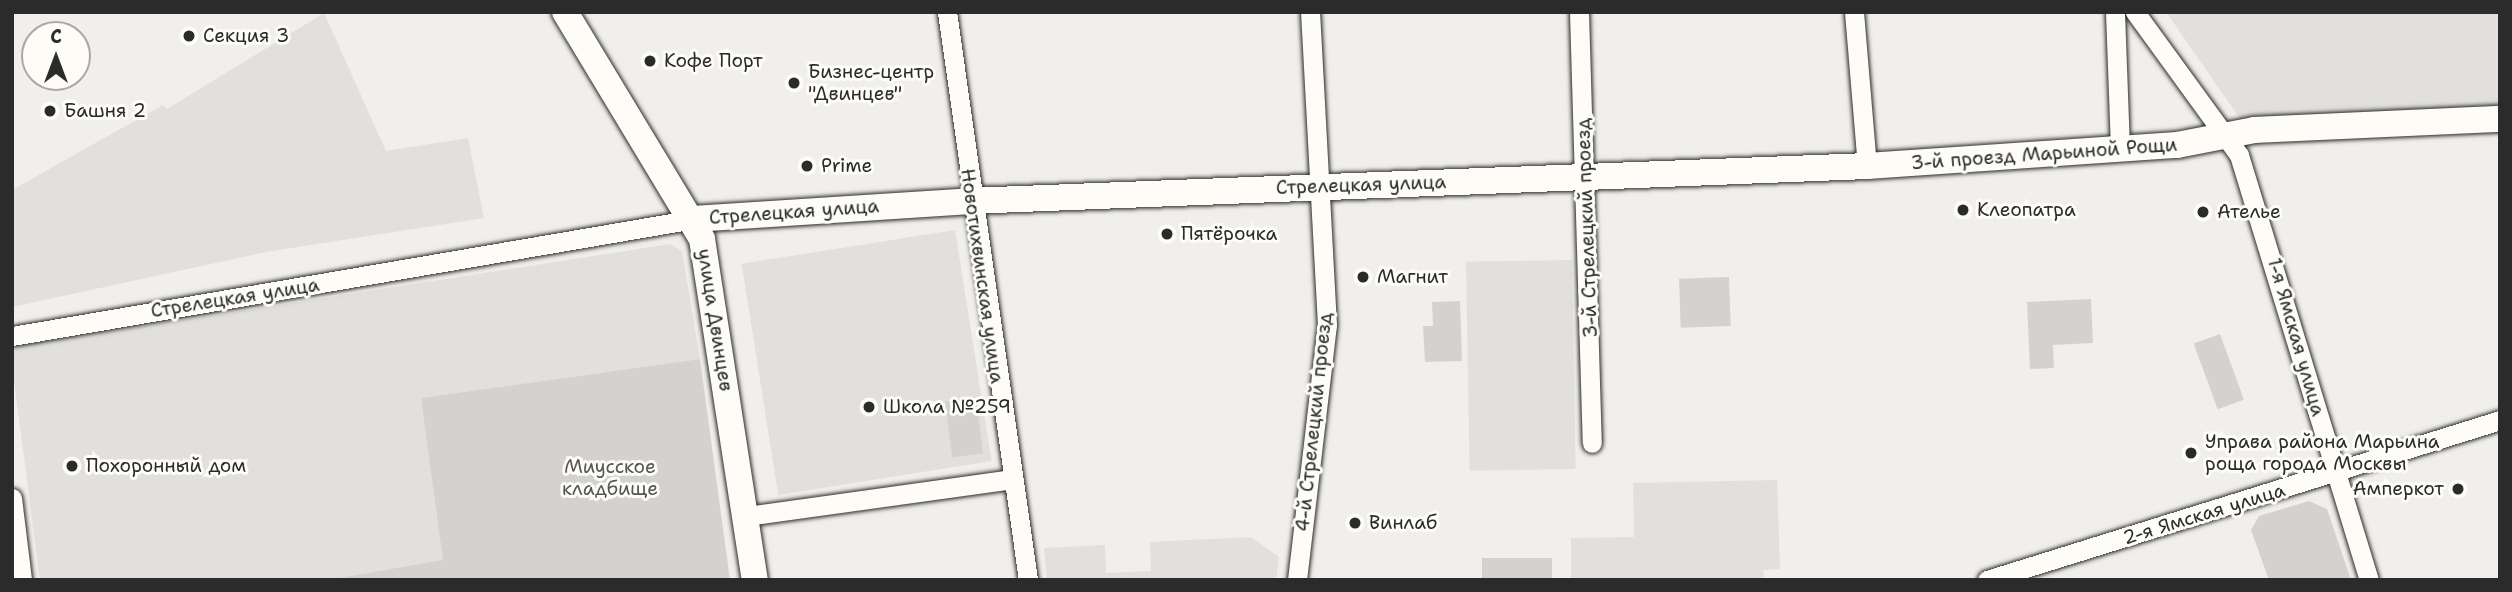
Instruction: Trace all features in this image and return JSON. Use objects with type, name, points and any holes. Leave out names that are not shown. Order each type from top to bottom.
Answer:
[{"type":"street","points":[[548,12],[594,56]]},
{"type":"street","name":"улица Двинцев","points":[[565,12],[694,219],[755,580]]},
{"type":"street","points":[[576,12],[594,56]]},
{"type":"street","name":"Новотихвинская улица","points":[[947,12],[969,201],[1028,580]]},
{"type":"street","name":"4-й Стрелецкий проезд","points":[[1297,580],[1327,324],[1322,186],[1310,12]]},
{"type":"street","name":"3-й Стрелецкий проезд","points":[[1579,12],[1592,443]]},
{"type":"street","points":[[1854,12],[1867,166]]},
{"type":"street","points":[[2115,12],[2120,147]]},
{"type":"street","points":[[2135,12],[2230,135]]},
{"type":"street","name":"3-й проезд Марьиной Рощи","points":[[1586,177],[1867,166],[2120,147],[2230,135],[2500,119]]},
{"type":"street","name":"1-я Ямская улица","points":[[2230,135],[2369,580]]},
{"type":"street","name":"Стрелецкая улица","points":[[12,336],[694,219],[969,201],[1586,177]]},
{"type":"street","name":"2-я Ямская улица","points":[[1987,580],[2336,474],[2500,420]]},
{"type":"street","points":[[746,516],[1012,479]]},
{"type":"street","points":[[12,498],[22,580]]},
{"type":"shaded area","points":[[2166,12],[2500,12],[2500,108],[2241,120]]},
{"type":"shaded area","points":[[324,13],[386,151],[468,138],[484,218],[266,252],[12,307],[12,190],[163,105],[167,109]]},
{"type":"shaded area","name":"Школа №259","points":[[955,230],[992,461],[778,495],[742,264]]},
{"type":"shaded area","points":[[670,244],[682,251],[700,359],[421,398],[449,580],[40,580],[12,365],[14,350],[23,345]]},
{"type":"shaded area","points":[[1572,260],[1576,469],[1470,471],[1466,262]]},
{"type":"shaded area","points":[[1777,480],[1780,569],[1763,570],[1764,580],[1571,580],[1571,538],[1634,537],[1633,483]]},
{"type":"shaded area","points":[[1251,537],[1279,557],[1276,580],[1047,580],[1044,548],[1105,545],[1106,573],[1151,571],[1150,542]]},
{"type":"green space","points":[[1729,277],[1731,326],[1681,328],[1679,279]]},
{"type":"green space","points":[[2091,299],[2093,343],[2053,345],[2054,368],[2030,369],[2027,302]]},
{"type":"green space","points":[[1460,301],[1462,361],[1425,362],[1423,326],[1433,326],[1432,302]]},
{"type":"green space","points":[[2220,334],[2244,400],[2218,409],[2194,344]]},
{"type":"green space","name":"Миусское кладбище","points":[[700,359],[730,580],[328,580],[443,560],[421,398]]},
{"type":"green space","points":[[976,397],[983,454],[952,457],[945,401]]},
{"type":"green space","points":[[2309,501],[2327,509],[2351,580],[2269,580],[2251,530],[2259,516]]},
{"type":"green space","points":[[1482,558],[1552,558],[1552,580],[1482,580]]},
{"type":"place","name":"Секция 3","points":[[189,36]]},
{"type":"place","name":"Кофе Порт","points":[[650,61]]},
{"type":"place","name":"Бизнес-центр \"Двинцев\"","points":[[794,83]]},
{"type":"place","name":"Башня 2","points":[[50,111]]},
{"type":"place","name":"Prime","points":[[807,166]]},
{"type":"place","name":"Клеопатра","points":[[1963,210]]},
{"type":"place","name":"Ателье","points":[[2203,212]]},
{"type":"place","name":"Пятёрочка","points":[[1167,234]]},
{"type":"place","name":"Магнит","points":[[1363,277]]},
{"type":"place","name":"Школа №259","points":[[869,407]]},
{"type":"place","name":"Управа района Марьина роща города Москвы","points":[[2191,453]]},
{"type":"place","name":"Похоронный дом","points":[[72,466]]},
{"type":"place","name":"Амперкот","points":[[2458,489]]},
{"type":"place","name":"Винлаб","points":[[1355,523]]}]
